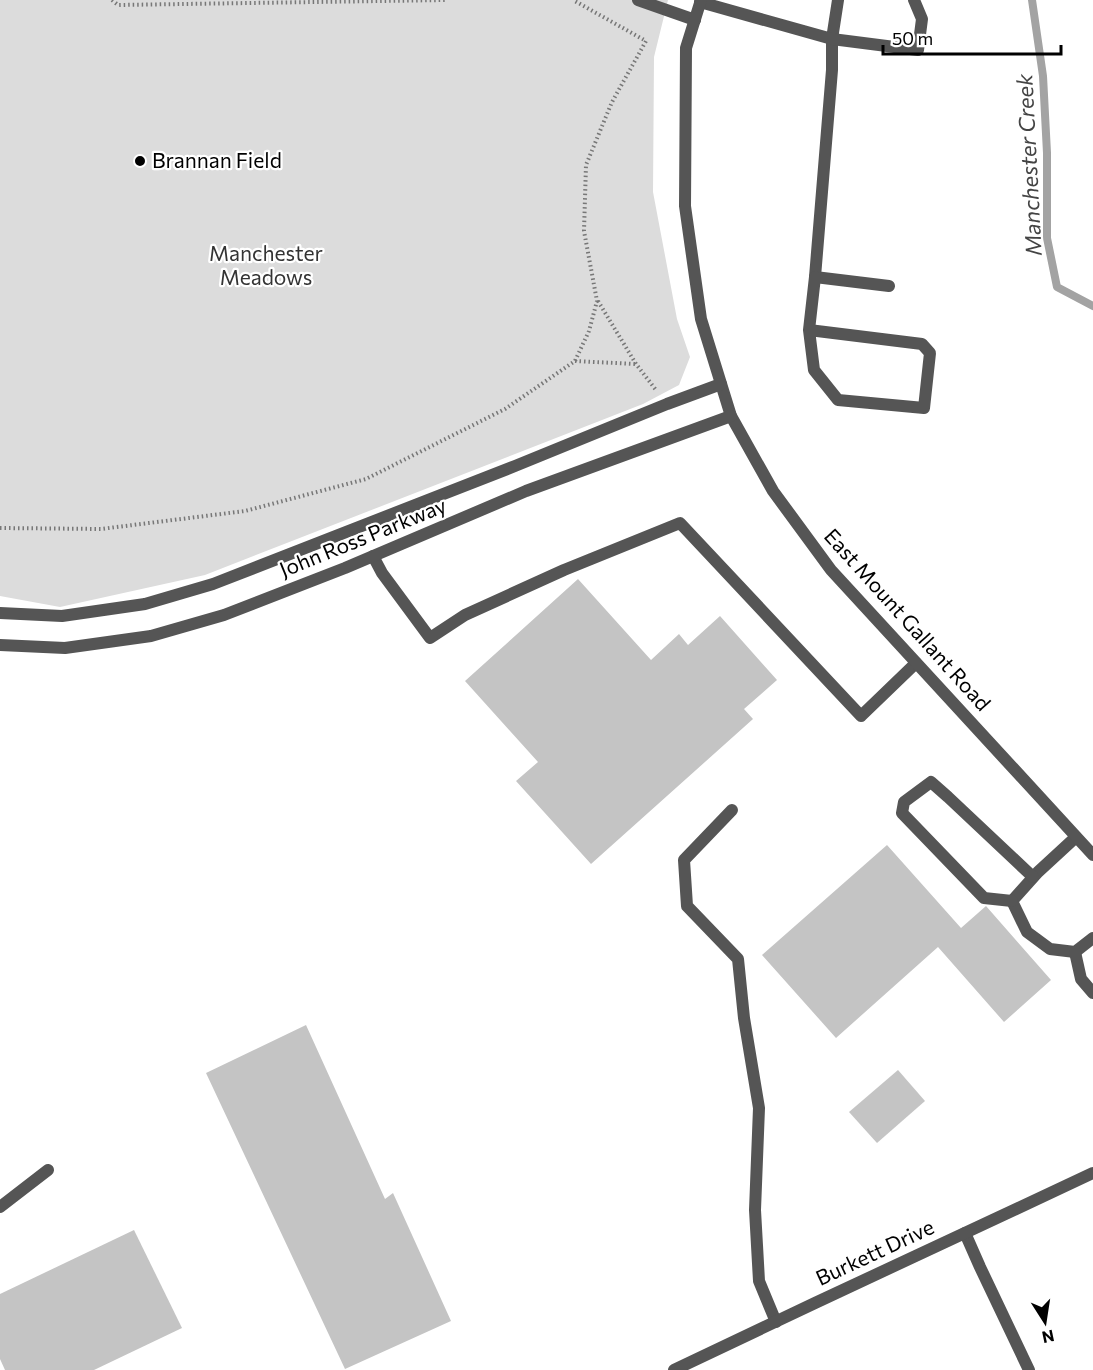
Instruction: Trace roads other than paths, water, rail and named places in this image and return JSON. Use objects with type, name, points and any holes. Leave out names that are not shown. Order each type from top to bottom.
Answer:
[{"type":"street","points":[[638,0],[694,20]]},
{"type":"street","points":[[809,330],[922,344],[930,353],[924,408],[838,400],[814,370],[809,330],[832,70],[832,39],[838,0]]},
{"type":"street","points":[[701,1],[832,39],[918,50],[922,19],[914,0]]},
{"type":"street","name":"East Mount Gallant Road","points":[[701,1],[686,48],[685,206],[701,319],[731,416],[773,491],[825,561],[1093,855]]},
{"type":"street","points":[[815,277],[889,286]]},
{"type":"street","name":"John Ross Parkway","points":[[0,613],[62,616],[145,604],[213,584],[721,384]]},
{"type":"street","name":"John Ross Parkway","points":[[0,645],[65,648],[151,636],[224,615],[373,556],[526,491],[731,416]]},
{"type":"street","points":[[373,556],[382,573],[430,638],[465,615],[564,570],[680,523],[861,716],[916,663]]},
{"type":"street","points":[[1012,902],[984,898],[902,813],[904,802],[931,782],[1033,877]]},
{"type":"street","points":[[732,810],[684,860],[687,906],[738,959],[744,1018],[759,1108],[755,1210],[759,1281],[776,1322]]},
{"type":"street","points":[[1012,902],[1033,877],[1076,837]]},
{"type":"street","points":[[1012,902],[1027,932],[1050,949],[1075,952],[1093,938]]},
{"type":"street","points":[[1075,952],[1081,979],[1093,993]]},
{"type":"street","points":[[0,1207],[48,1170]]},
{"type":"street","name":"Burkett Drive","points":[[674,1370],[1093,1173]]},
{"type":"street","points":[[965,1233],[1029,1370]]},
{"type":"waterway","name":"Manchester Creek","points":[[1032,0],[1043,76],[1047,153],[1047,238],[1057,287],[1093,306]]},
{"type":"place","name":"Brannan Field","points":[[140,161]]},
{"type":"park label","name":"Manchester Meadows","points":[[266,266]]}]
